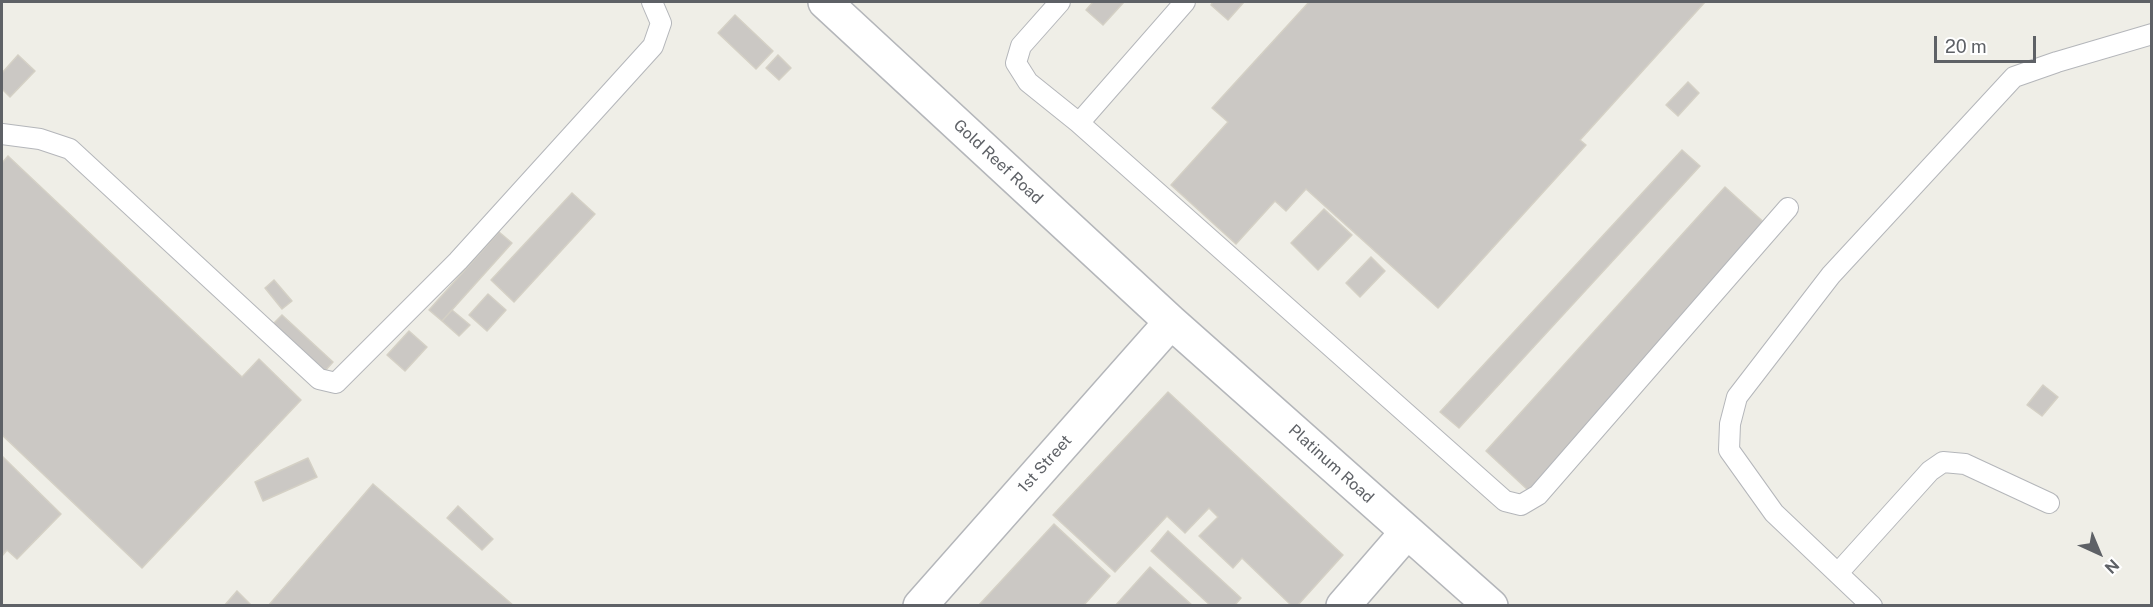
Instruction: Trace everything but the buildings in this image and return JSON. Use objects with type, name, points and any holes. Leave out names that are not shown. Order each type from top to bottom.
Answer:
[{"type":"street","name":"Gold Reef Road","points":[[842,7],[1171,322]]},
{"type":"street","name":"Platinum Road","points":[[1171,322],[1491,606]]},
{"type":"street","name":"1st Street","points":[[920,606],[1171,322]]},
{"type":"street","points":[[1343,606],[1407,532]]},
{"type":"lane","points":[[2,134],[40,139],[70,149],[320,379],[336,383],[458,261],[653,46],[661,23],[652,2]]},
{"type":"lane","points":[[1060,2],[1021,46],[1016,63],[1028,82],[1079,123],[1505,501],[1521,505],[1538,495],[1788,208]]},
{"type":"lane","points":[[1079,123],[1185,2]]},
{"type":"lane","points":[[1872,606],[1774,513],[1729,450],[1730,424],[1737,397],[1831,275],[2013,77],[2151,34]]},
{"type":"lane","points":[[1838,573],[1930,471],[1943,462],[1965,464],[2049,503]]}]
